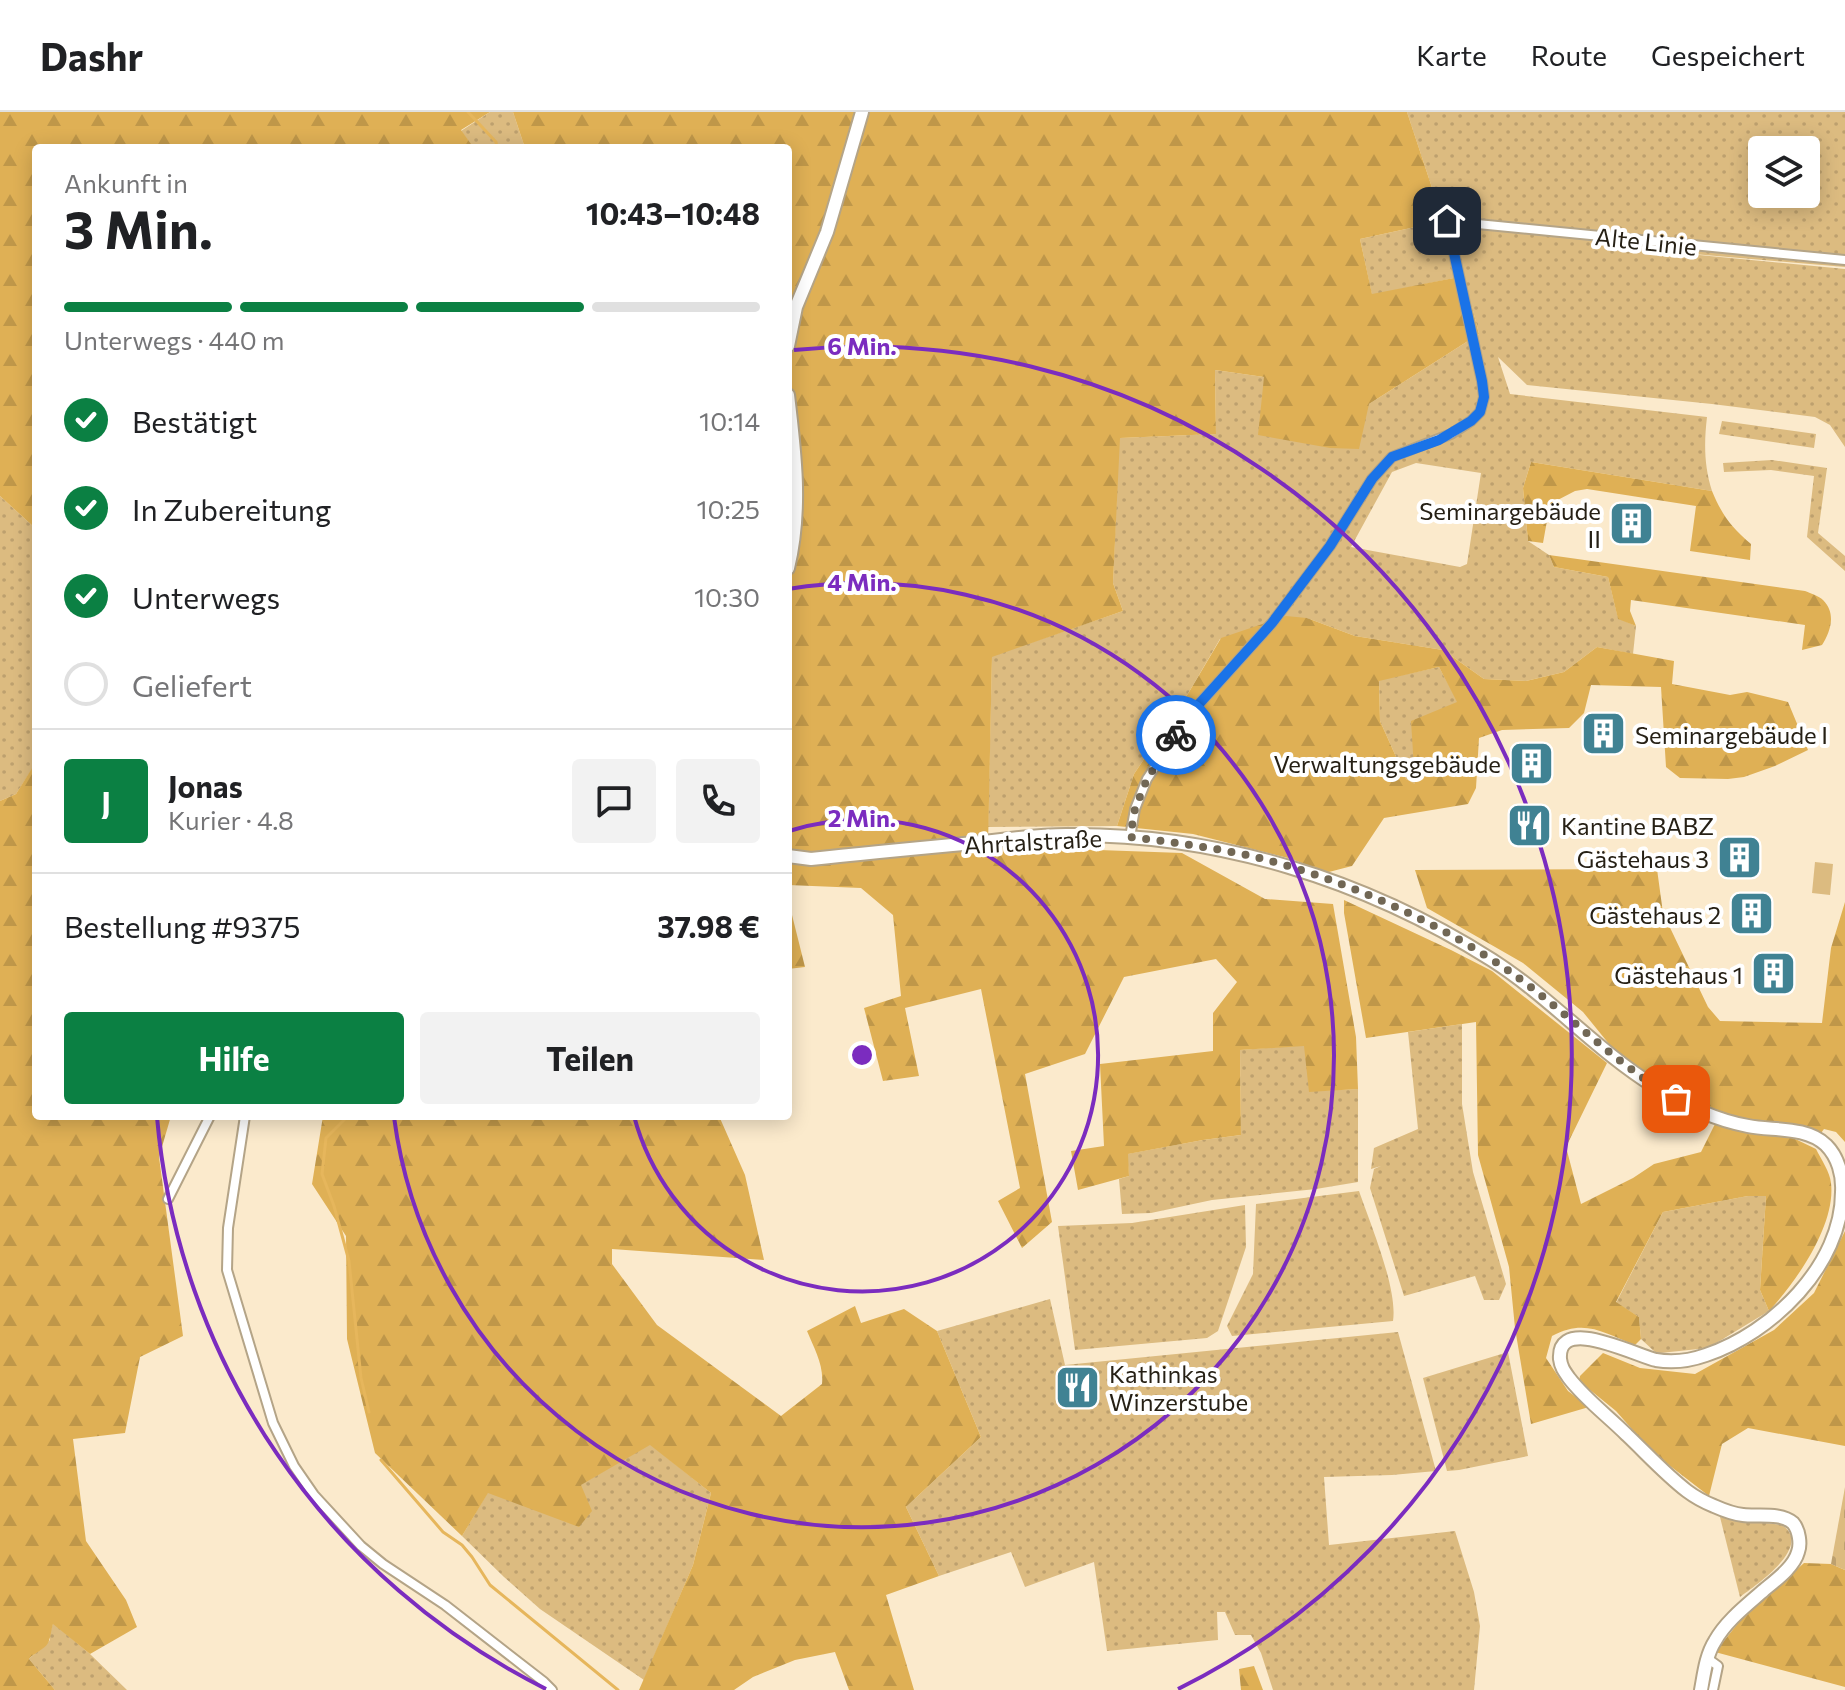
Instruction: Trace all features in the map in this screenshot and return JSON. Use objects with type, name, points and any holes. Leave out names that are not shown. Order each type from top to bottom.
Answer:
[{"type":"main road","points":[[792,326],[796,307],[827,232],[862,112]]},
{"type":"main road","points":[[792,430],[796,519],[792,553]]},
{"type":"main road","name":"Ahrtalstraße","points":[[792,857],[811,859],[1066,835],[1130,837],[1220,849],[1283,864],[1322,877],[1430,923],[1495,962],[1539,994],[1633,1072],[1676,1099],[1747,1126],[1811,1135],[1827,1145],[1841,1172],[1842,1208],[1831,1242],[1812,1276],[1797,1296],[1774,1316],[1716,1352],[1676,1362],[1642,1357],[1594,1338],[1569,1341],[1560,1353],[1562,1368],[1573,1382],[1687,1491],[1707,1504],[1727,1511],[1784,1519],[1795,1526],[1799,1546],[1796,1558],[1725,1628],[1713,1643],[1707,1658]]},
{"type":"main road","points":[[1701,1690],[1707,1658]]},
{"type":"street","name":"Alte Linie","points":[[1130,837],[1135,809],[1147,779],[1190,714],[1272,623],[1330,546],[1372,479],[1392,457],[1451,434],[1480,412],[1484,397],[1482,381],[1447,221],[1845,260]]},
{"type":"street","points":[[168,1199],[208,1120]]},
{"type":"street","points":[[244,1120],[228,1228],[227,1270],[273,1423],[294,1466],[314,1495],[361,1546],[457,1614],[552,1690]]},
{"type":"street","points":[[1707,1658],[1718,1666],[1713,1690]]},
{"type":"green space","points":[[0,112],[490,112],[461,130],[471,144],[32,144],[32,525],[0,496]]},
{"type":"green space","points":[[490,112],[513,112],[524,144],[471,144],[461,131]]},
{"type":"green space","points":[[513,112],[1407,112],[1443,221],[1360,239],[1372,294],[1464,276],[1479,334],[1369,404],[1359,449],[1330,448],[1258,435],[1264,377],[1215,370],[1216,434],[1120,438],[1113,583],[1123,611],[992,657],[988,846],[1182,853],[1265,899],[1333,904],[1356,1037],[1358,1089],[1309,1092],[1304,1046],[1240,1050],[1241,1135],[1128,1154],[1129,1176],[1078,1190],[1071,1151],[1104,1146],[1100,1064],[1213,1051],[1213,1013],[1237,982],[1216,959],[1124,977],[1085,1054],[1025,1074],[1052,1222],[1022,1248],[998,1201],[1020,1188],[981,989],[905,1008],[919,1076],[883,1081],[864,1008],[901,996],[893,915],[861,888],[792,885],[792,144],[524,144]]},
{"type":"green space","points":[[1407,112],[1845,112],[1845,267],[1647,250],[1845,269],[1845,447],[1830,425],[1815,417],[1527,385],[1498,357],[1510,394],[1707,417],[1705,454],[1712,491],[1531,462],[1523,488],[1528,541],[1549,555],[1554,567],[1608,577],[1618,618],[1636,626],[1633,654],[1597,647],[1564,672],[1526,681],[1484,679],[1443,650],[1355,636],[1307,618],[1220,639],[1134,774],[1117,826],[988,827],[992,656],[1123,611],[1113,583],[1119,438],[1216,434],[1215,370],[1264,377],[1369,404],[1479,334],[1464,276],[1372,295],[1360,239],[1443,221]],"holes":[[[1416,463],[1481,473],[1467,564],[1460,567],[1351,547],[1392,472]]]},
{"type":"green space","points":[[1722,421],[1816,434],[1814,448],[1719,434]]},
{"type":"green space","points":[[1772,460],[1827,468],[1818,533],[1845,556],[1845,571],[1807,537],[1814,476],[1771,470],[1724,472],[1723,463]]},
{"type":"green space","points":[[1531,462],[1712,491],[1728,520],[1751,544],[1750,560],[1690,551],[1696,506],[1587,489],[1575,491],[1550,504],[1543,543],[1528,541],[1523,488]]},
{"type":"green space","points":[[0,496],[32,525],[32,769],[16,794],[0,801]]},
{"type":"green space","points":[[1549,555],[1805,591],[1819,597],[1827,605],[1831,617],[1830,629],[1822,645],[1802,650],[1805,625],[1631,600],[1630,611],[1636,626],[1618,619],[1608,577],[1554,567]]},
{"type":"green space","points":[[1286,616],[1307,618],[1355,636],[1443,650],[1484,679],[1526,681],[1564,672],[1597,647],[1674,661],[1672,684],[1730,695],[1747,692],[1788,702],[1808,750],[1744,777],[1680,778],[1666,767],[1661,687],[1591,685],[1584,713],[1569,728],[1502,730],[1479,738],[1476,788],[1468,804],[1384,818],[1352,866],[1325,873],[1292,859],[1193,834],[1117,826],[1134,774],[1221,638]],"holes":[[[1439,667],[1457,702],[1411,721],[1415,784],[1406,779],[1380,721],[1379,681]]]},
{"type":"green space","points":[[1439,667],[1458,702],[1416,785],[1406,779],[1380,721],[1379,680]]},
{"type":"green space","points":[[32,768],[32,1120],[170,1120],[159,1157],[183,1336],[140,1357],[125,1433],[73,1439],[86,1541],[126,1600],[137,1627],[90,1654],[53,1624],[47,1645],[29,1659],[55,1690],[0,1690],[0,801],[16,794]]},
{"type":"green space","points":[[1815,862],[1833,864],[1830,895],[1812,893]]},
{"type":"green space","points":[[1657,869],[1663,913],[1708,1007],[1720,1021],[1822,1023],[1831,948],[1845,902],[1845,1142],[1836,1132],[1824,1129],[1821,1133],[1753,1123],[1719,1114],[1667,1087],[1618,1055],[1583,1012],[1523,963],[1427,908],[1415,870]]},
{"type":"green space","points":[[1344,900],[1492,971],[1607,1063],[1566,1147],[1581,1204],[1654,1164],[1701,1152],[1715,1124],[1789,1136],[1816,1149],[1831,1183],[1827,1217],[1802,1269],[1769,1311],[1760,1290],[1766,1196],[1748,1196],[1663,1212],[1616,1302],[1639,1317],[1641,1339],[1635,1345],[1585,1328],[1552,1336],[1546,1358],[1568,1391],[1589,1407],[1531,1424],[1515,1328],[1509,1267],[1478,1155],[1476,1022],[1366,1038]]},
{"type":"green space","points":[[792,915],[805,967],[792,969]]},
{"type":"green space","points":[[1462,1024],[1462,1104],[1473,1172],[1506,1284],[1499,1300],[1484,1300],[1475,1276],[1404,1296],[1370,1188],[1374,1169],[1381,1166],[1371,1169],[1374,1148],[1418,1129],[1408,1032]]},
{"type":"green space","points":[[1305,1045],[1310,1091],[1358,1089],[1358,1182],[1212,1200],[1151,1213],[1122,1214],[1119,1179],[1129,1176],[1127,1154],[1241,1135],[1240,1050]]},
{"type":"green space","points":[[322,1120],[721,1120],[745,1175],[764,1260],[612,1249],[612,1264],[657,1325],[781,1416],[822,1384],[820,1363],[807,1331],[855,1306],[861,1323],[904,1309],[937,1331],[981,1437],[906,1507],[939,1576],[886,1595],[914,1690],[849,1690],[835,1652],[795,1660],[753,1677],[734,1690],[639,1690],[693,1565],[711,1493],[650,1445],[581,1485],[592,1511],[579,1527],[488,1493],[462,1536],[375,1453],[347,1339],[346,1236],[312,1184]]},
{"type":"green space","points":[[1359,1191],[1387,1274],[1393,1321],[1232,1336],[1227,1326],[1253,1274],[1256,1204]]},
{"type":"green space","points":[[1748,1196],[1766,1196],[1760,1290],[1769,1311],[1708,1348],[1655,1352],[1641,1339],[1639,1317],[1616,1303],[1663,1212]]},
{"type":"green space","points":[[1245,1205],[1246,1247],[1218,1331],[1207,1338],[1075,1350],[1058,1226],[1132,1223]]},
{"type":"green space","points":[[1845,1231],[1845,1446],[1748,1428],[1722,1444],[1709,1496],[1652,1452],[1616,1411],[1579,1381],[1580,1376],[1603,1353],[1640,1368],[1695,1374],[1774,1330],[1814,1293]]},
{"type":"green space","points":[[1050,1299],[1065,1365],[1398,1332],[1436,1471],[1324,1477],[1329,1545],[1455,1531],[1474,1592],[1480,1626],[1474,1690],[1273,1690],[1261,1653],[1251,1635],[1235,1635],[1225,1612],[1217,1612],[1218,1640],[1107,1651],[1094,1562],[1025,1587],[1011,1552],[939,1576],[906,1507],[981,1437],[937,1331]]},
{"type":"green space","points":[[1508,1352],[1528,1456],[1447,1471],[1423,1378]]},
{"type":"green space","points":[[650,1444],[711,1493],[693,1565],[644,1680],[540,1609],[462,1536],[488,1492],[580,1485]]},
{"type":"green space","points":[[1845,1487],[1845,1570],[1831,1564]]},
{"type":"green space","points":[[1720,1517],[1782,1525],[1790,1534],[1787,1554],[1758,1584],[1740,1597]]},
{"type":"green space","points":[[1804,1563],[1831,1564],[1845,1570],[1845,1687],[1715,1652],[1739,1622]]},
{"type":"green space","points":[[53,1623],[127,1690],[55,1690],[29,1659],[50,1640]]},
{"type":"green space","points":[[1254,1666],[1263,1690],[1241,1690],[1239,1669]]},
{"type":"waterway","points":[[468,112],[496,144]]},
{"type":"waterway","points":[[344,1120],[326,1138],[322,1174],[349,1261],[361,1378],[369,1412]]},
{"type":"waterway","points":[[381,1460],[443,1532],[462,1545],[490,1585],[618,1690]]},
{"type":"way so far","points":[[1176,735],[1147,779],[1135,809],[1130,837],[1220,849],[1283,864],[1430,923],[1515,975],[1633,1072],[1676,1099]]},
{"type":"place","name":"Seminargebäude II","points":[[1632,524]]},
{"type":"place","name":"Seminargebäude I","points":[[1604,734]]},
{"type":"place","name":"Verwaltungsgebäude","points":[[1532,763]]},
{"type":"place","name":"Kantine BABZ","points":[[1530,825]]},
{"type":"place","name":"Gästehaus 3","points":[[1740,858]]},
{"type":"place","name":"Gästehaus 2","points":[[1752,914]]},
{"type":"place","name":"Gästehaus 1","points":[[1774,974]]},
{"type":"place","name":"Kathinkas Winzerstube","points":[[1078,1387]]},
{"type":"route","points":[[1176,735],[1190,714],[1272,623],[1330,546],[1372,479],[1392,457],[1451,434],[1480,412],[1484,397],[1482,381],[1447,221]]}]
